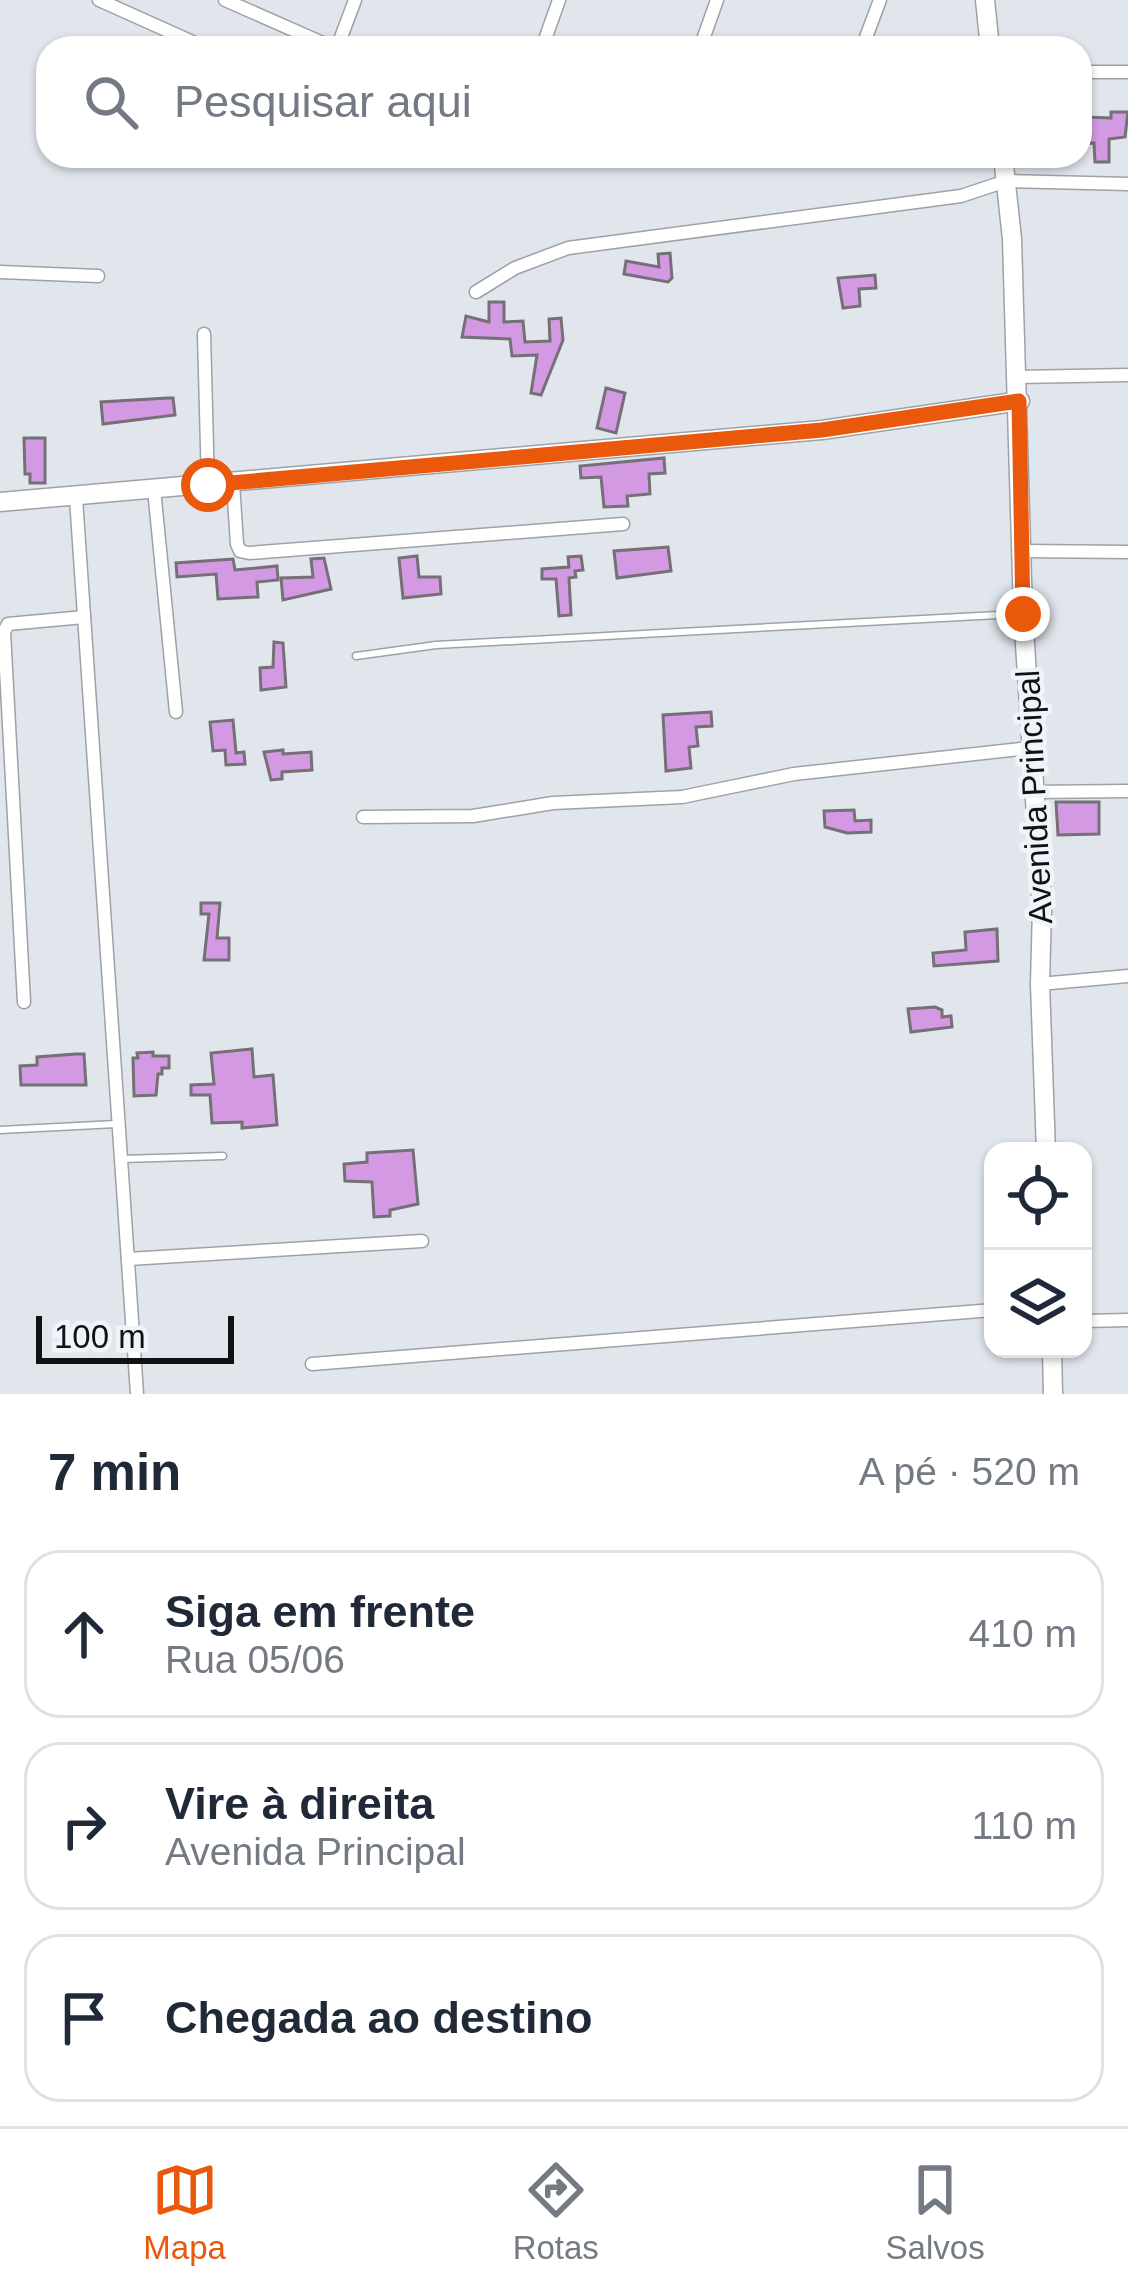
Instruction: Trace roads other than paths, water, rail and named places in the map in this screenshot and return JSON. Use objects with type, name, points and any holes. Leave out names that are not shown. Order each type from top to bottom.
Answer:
[{"type":"street","points":[[99,0],[179,36]]},
{"type":"street","points":[[225,0],[308,36]]},
{"type":"street","points":[[341,36],[355,0]]},
{"type":"street","points":[[546,36],[559,0]]},
{"type":"street","points":[[704,36],[717,0]]},
{"type":"street","points":[[866,36],[880,0]]},
{"type":"street","points":[[985,0],[989,36]]},
{"type":"street","points":[[1092,72],[1128,73]]},
{"type":"street","name":"Avenida Principal","points":[[1004,168],[1018,377],[1032,792],[1042,908],[1046,1142]]},
{"type":"street","points":[[476,292],[515,268],[568,248],[961,196],[1006,181],[1128,184]]},
{"type":"street","points":[[0,272],[98,276]]},
{"type":"street","points":[[204,334],[208,485]]},
{"type":"street","points":[[1018,377],[1128,375]]},
{"type":"street","points":[[0,502],[822,430],[1019,401]]},
{"type":"street","points":[[233,483],[237,544],[240,551],[249,553],[623,524]]},
{"type":"street","points":[[154,489],[176,712]]},
{"type":"street","points":[[76,498],[137,1394]]},
{"type":"street","points":[[1022,551],[1128,552]]},
{"type":"street","points":[[24,1002],[4,632],[8,624],[18,621],[84,617]]},
{"type":"street","points":[[363,817],[473,816],[553,803],[682,797],[794,774],[1030,748]]},
{"type":"street","points":[[1032,792],[1128,791]]},
{"type":"street","points":[[1040,984],[1128,976]]},
{"type":"street","points":[[128,1259],[422,1241]]},
{"type":"street","points":[[312,1364],[984,1311]]},
{"type":"street","points":[[1092,1321],[1128,1320]]},
{"type":"street","points":[[1052,1358],[1053,1394]]},
{"type":"lane","points":[[356,656],[436,645],[1023,614]]},
{"type":"lane","points":[[0,1130],[119,1124]]},
{"type":"lane","points":[[122,1159],[223,1156]]}]
